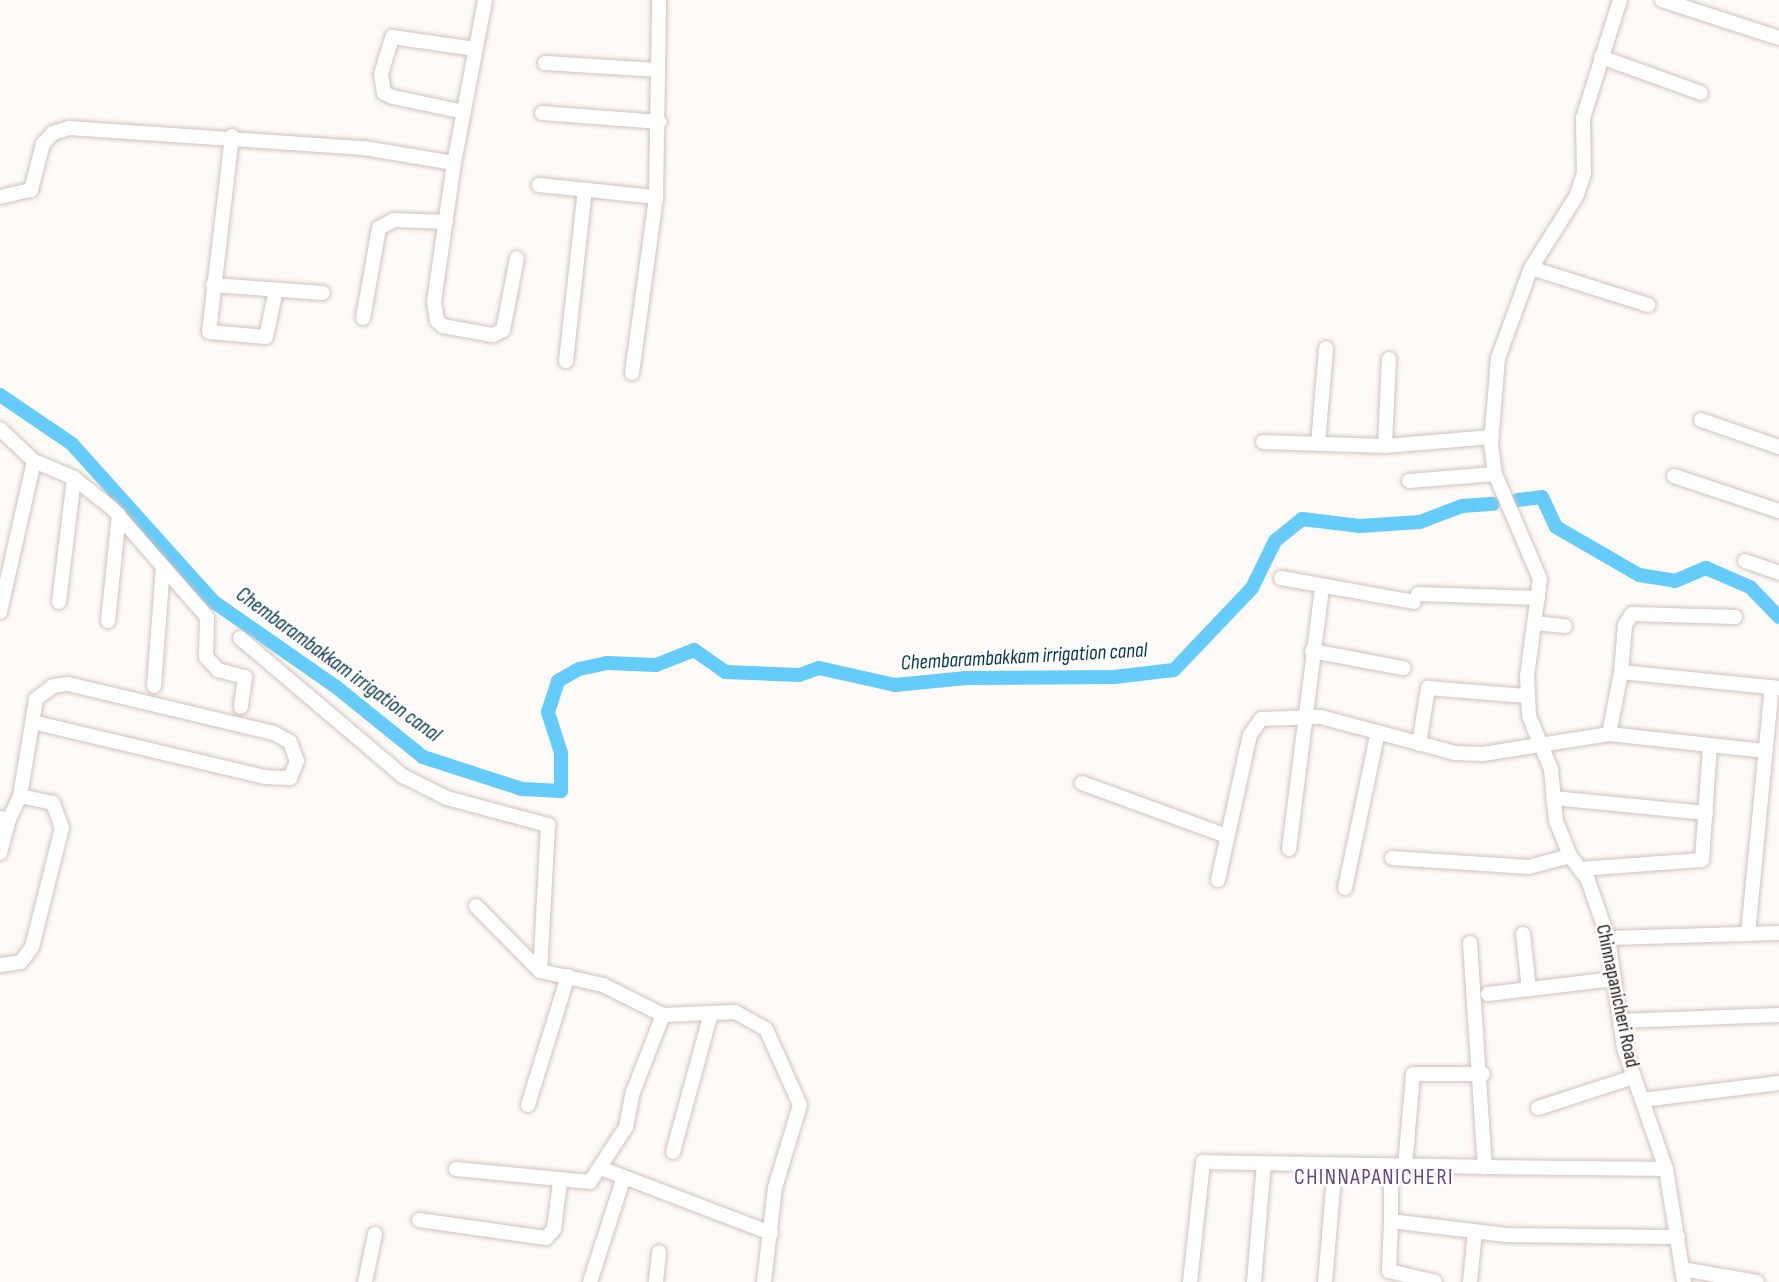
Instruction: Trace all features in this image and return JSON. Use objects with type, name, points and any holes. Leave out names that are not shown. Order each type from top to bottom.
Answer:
[{"type":"street","points":[[485,0],[454,163],[434,302],[437,321],[444,326],[494,335],[503,330],[517,258]]},
{"type":"street","points":[[632,373],[656,197],[660,122],[656,0]]},
{"type":"street","name":"Chinnapanicheri Road","points":[[1620,0],[1582,118],[1584,173],[1578,195],[1531,268],[1498,358],[1492,436],[1495,474],[1540,579],[1526,696],[1542,747],[1570,856],[1580,869],[1608,938],[1620,1021],[1634,1077],[1666,1169],[1683,1276]]},
{"type":"street","points":[[1662,0],[1779,38]]},
{"type":"street","points":[[464,112],[393,98],[384,93],[381,74],[392,37],[475,49]]},
{"type":"street","points":[[1601,57],[1701,93]]},
{"type":"street","points":[[544,63],[658,70]]},
{"type":"street","points":[[542,113],[660,122]]},
{"type":"street","points":[[0,197],[31,190],[43,144],[53,133],[69,128],[232,136],[454,163]]},
{"type":"street","points":[[232,136],[209,332],[260,340],[269,334],[276,290]]},
{"type":"street","points":[[539,185],[656,197]]},
{"type":"street","points":[[566,361],[585,190]]},
{"type":"street","points":[[363,318],[379,228],[394,220],[446,222]]},
{"type":"street","points":[[1531,268],[1648,305]]},
{"type":"street","points":[[213,285],[323,293]]},
{"type":"street","points":[[1318,444],[1326,348]]},
{"type":"street","points":[[1385,446],[1389,359]]},
{"type":"street","points":[[1701,420],[1779,447]]},
{"type":"street","points":[[0,429],[34,461],[74,478],[119,515],[207,617],[208,664],[245,677],[241,707]]},
{"type":"street","points":[[1263,442],[1385,446],[1492,436]]},
{"type":"street","points":[[0,612],[34,461]]},
{"type":"street","points":[[1409,481],[1495,474]]},
{"type":"street","points":[[1674,476],[1779,511]]},
{"type":"street","points":[[59,602],[74,478]]},
{"type":"street","points":[[108,621],[119,515]]},
{"type":"street","points":[[1745,561],[1779,573]]},
{"type":"street","points":[[154,686],[163,567]]},
{"type":"street","points":[[1281,578],[1322,587],[1416,598],[1538,598]]},
{"type":"street","points":[[1289,849],[1312,651],[1322,587]]},
{"type":"street","points":[[1609,734],[1621,672],[1625,625],[1632,614],[1735,617]]},
{"type":"street","points":[[1535,623],[1565,626]]},
{"type":"street","points":[[240,638],[403,776],[447,798],[548,825],[540,971]]},
{"type":"street","points":[[1312,651],[1403,668]]},
{"type":"street","points":[[1621,672],[1775,687],[1765,751],[1748,934]]},
{"type":"street","points":[[0,853],[5,819],[20,796],[33,723],[41,690],[68,684],[274,733],[291,742],[297,761],[290,778],[265,777],[33,723]]},
{"type":"street","points":[[1419,744],[1428,688],[1526,696]]},
{"type":"street","points":[[1218,880],[1255,726],[1277,716],[1305,716],[1378,732],[1419,744],[1484,754],[1542,747],[1609,734],[1765,751]]},
{"type":"street","points":[[1345,888],[1378,732]]},
{"type":"street","points":[[1580,869],[1696,863],[1705,854],[1710,746]]},
{"type":"street","points":[[1082,783],[1227,836]]},
{"type":"street","points":[[0,965],[21,962],[32,947],[62,828],[53,803],[20,796]]},
{"type":"street","points":[[1554,798],[1706,813]]},
{"type":"street","points":[[1392,858],[1529,867],[1570,856]]},
{"type":"street","points":[[476,906],[540,971],[603,986],[663,1015],[735,1012],[766,1029],[800,1105],[775,1188],[764,1282]]},
{"type":"street","points":[[1523,933],[1529,989]]},
{"type":"street","points":[[1608,938],[1779,933]]},
{"type":"street","points":[[1470,943],[1483,1074],[1485,1167]]},
{"type":"street","points":[[528,1105],[568,976]]},
{"type":"street","points":[[1488,994],[1614,979]]},
{"type":"street","points":[[673,1152],[711,1013]]},
{"type":"street","points":[[456,1169],[560,1182],[590,1182],[603,1169],[626,1127],[633,1092],[663,1015]]},
{"type":"street","points":[[1620,1021],[1779,1015]]},
{"type":"street","points":[[1435,1282],[1389,1271],[1391,1221],[1413,1074],[1483,1074]]},
{"type":"street","points":[[1538,1108],[1634,1077]]},
{"type":"street","points":[[1642,1100],[1779,1083]]},
{"type":"street","points":[[1190,1282],[1200,1164],[1666,1169]]},
{"type":"street","points":[[1254,1282],[1264,1164]]},
{"type":"street","points":[[1325,1282],[1335,1165]]},
{"type":"street","points":[[603,1169],[771,1233]]},
{"type":"street","points":[[590,1282],[624,1177]]},
{"type":"street","points":[[418,1220],[546,1238],[554,1229],[560,1182]]},
{"type":"street","points":[[1391,1221],[1475,1231],[1678,1237]]},
{"type":"street","points":[[1470,1282],[1475,1231]]},
{"type":"street","points":[[365,1282],[375,1234]]},
{"type":"street","points":[[656,1282],[659,1252]]},
{"type":"street","points":[[1683,1276],[1750,1281]]},
{"type":"waterway","name":"Chembarambakkam irrigation canal","points":[[0,395],[72,444],[214,602],[335,686],[423,757],[522,789],[561,791],[561,753],[548,712],[558,681],[579,669],[607,663],[656,665],[694,650],[725,672],[799,675],[819,668],[895,685],[967,678],[1114,677],[1174,670],[1252,588],[1275,541],[1302,519],[1360,526],[1420,522],[1462,506],[1493,504]]},
{"type":"waterway","name":"Chembarambakkam irrigation canal","points":[[1518,500],[1542,497],[1556,527],[1639,575],[1675,581],[1706,568],[1750,587],[1779,617]]},
{"type":"district","name":"CHINNAPANICHERI","points":[[1374,1178]]}]
